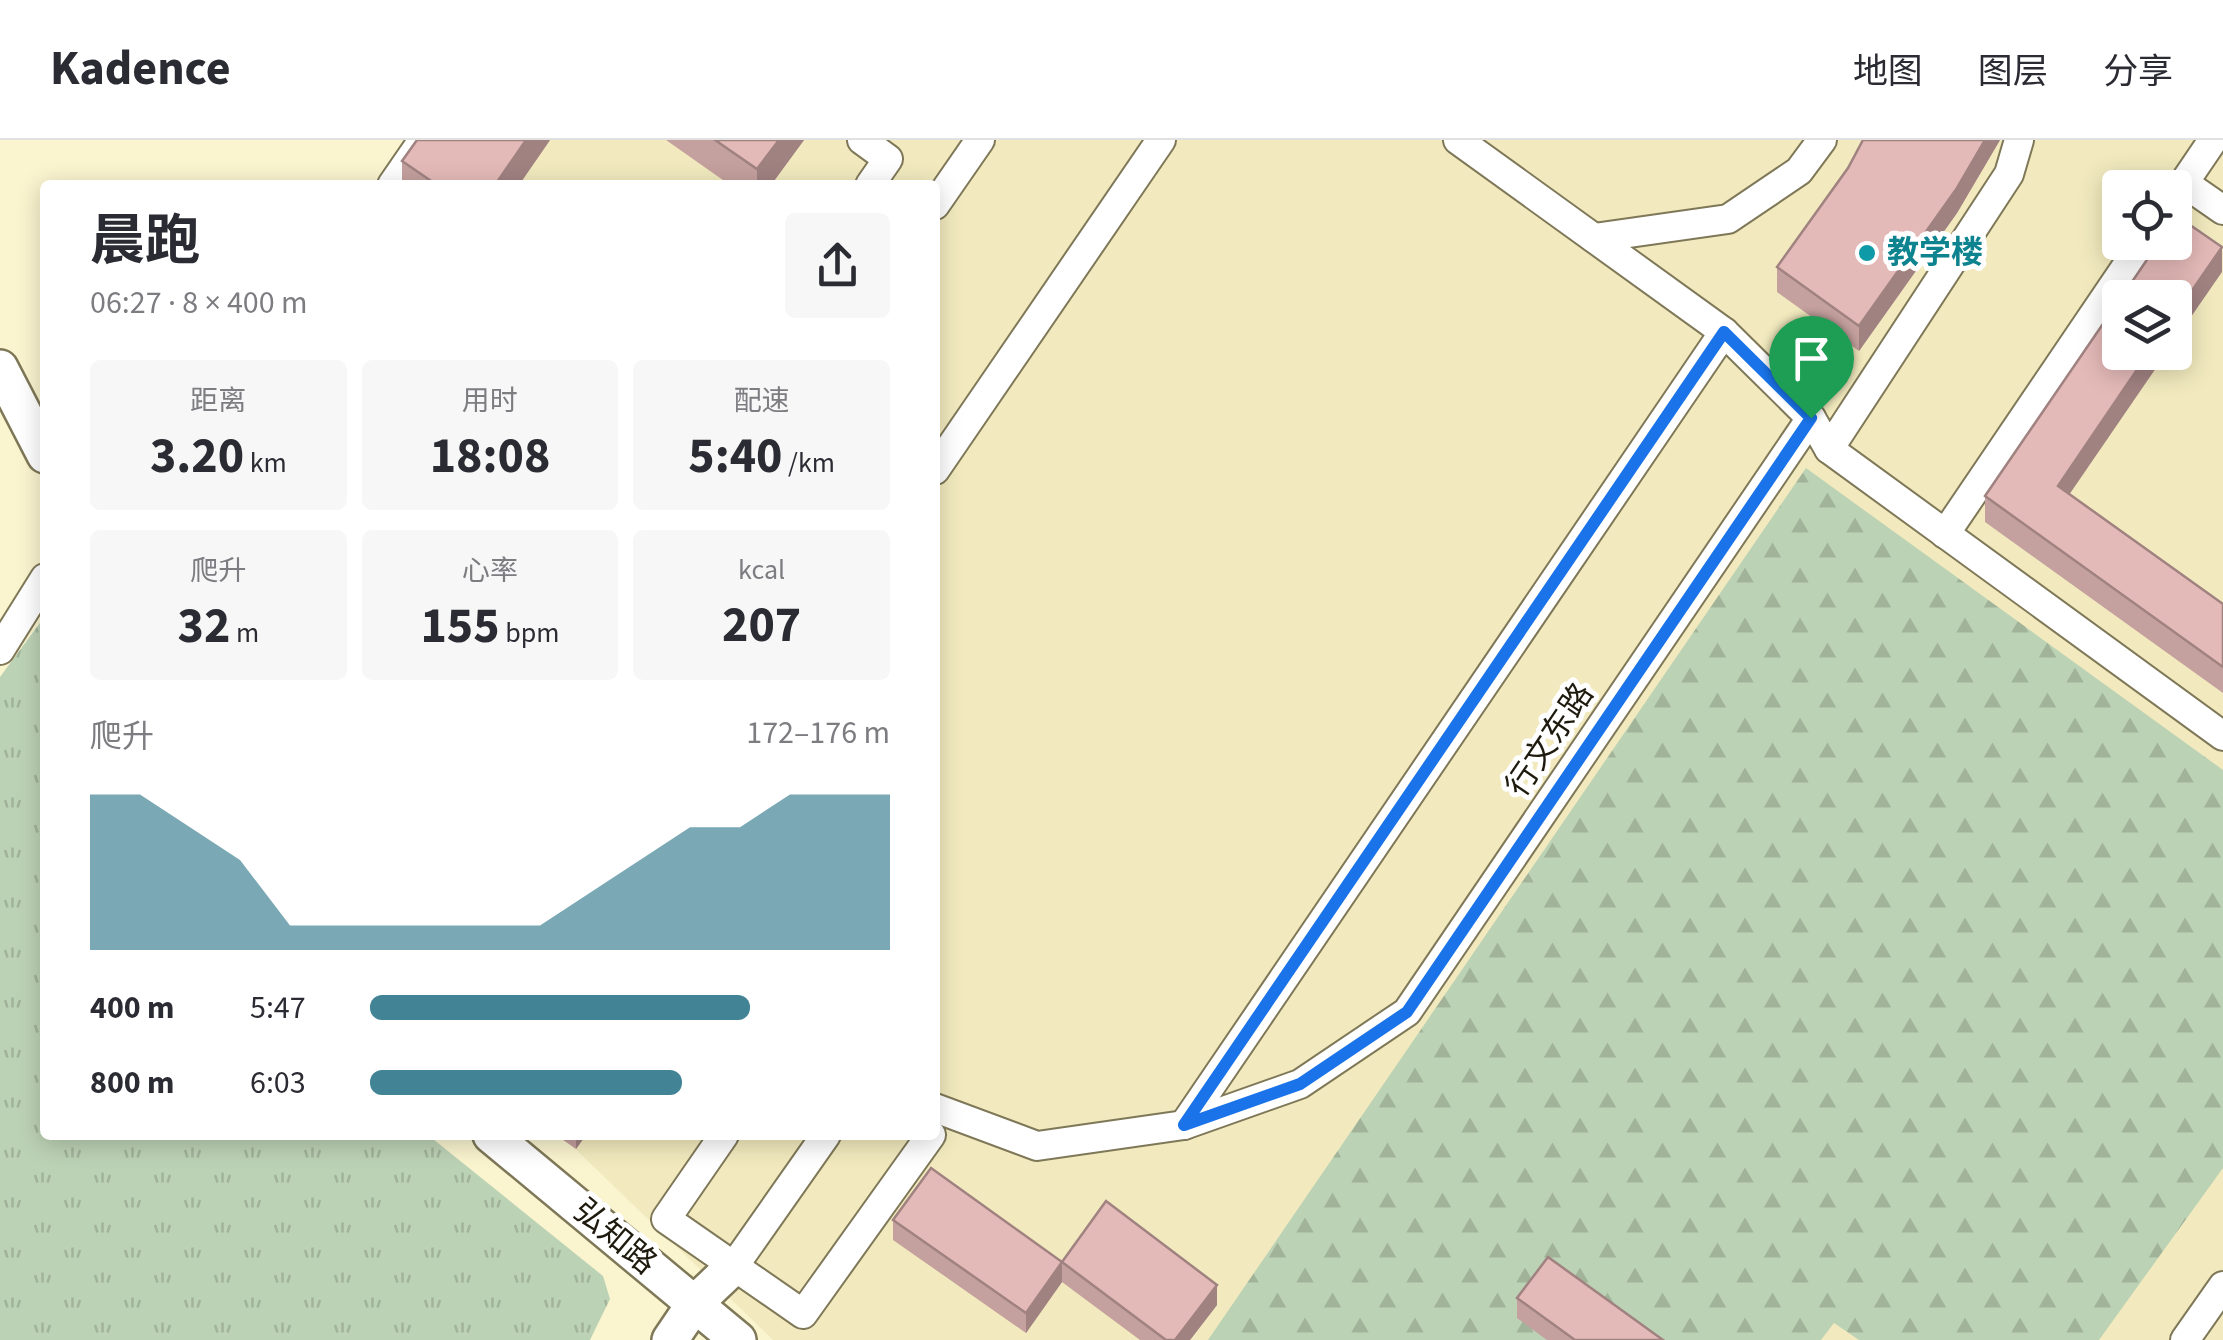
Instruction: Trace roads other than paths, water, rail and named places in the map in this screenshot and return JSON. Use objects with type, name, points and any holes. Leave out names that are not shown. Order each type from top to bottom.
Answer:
[{"type":"street","points":[[396,180],[424,140]]},
{"type":"street","points":[[862,140],[888,158],[873,180]]},
{"type":"street","points":[[940,198],[980,140]]},
{"type":"street","points":[[940,463],[1161,140]]},
{"type":"street","points":[[1458,140],[1724,332],[1811,418],[1829,449],[2223,736]]},
{"type":"street","points":[[1594,238],[1728,219],[1799,170],[1822,140]]},
{"type":"street","points":[[1829,449],[2009,174],[2019,140]]},
{"type":"street","points":[[2192,171],[2212,140]]},
{"type":"street","points":[[2192,195],[2223,210]]},
{"type":"street","points":[[1944,534],[2131,260]]},
{"type":"street","points":[[1184,1125],[1724,332]]},
{"type":"street","points":[[0,368],[40,445]]},
{"type":"street","name":"行文东路","points":[[940,1122],[1038,1146],[1184,1125],[1300,1084],[1407,1012],[1811,418]]},
{"type":"street","points":[[0,650],[40,586]]},
{"type":"street","name":"弘知路","points":[[497,1140],[695,1303],[726,1336]]},
{"type":"street","points":[[721,1140],[666,1219],[803,1314],[924,1140]]},
{"type":"street","points":[[670,1340],[695,1303],[734,1266],[822,1140]]},
{"type":"street","points":[[726,1336],[734,1266]]},
{"type":"street","points":[[2193,1337],[2223,1286]]},
{"type":"place","name":"教学楼","points":[[1867,253]]}]
